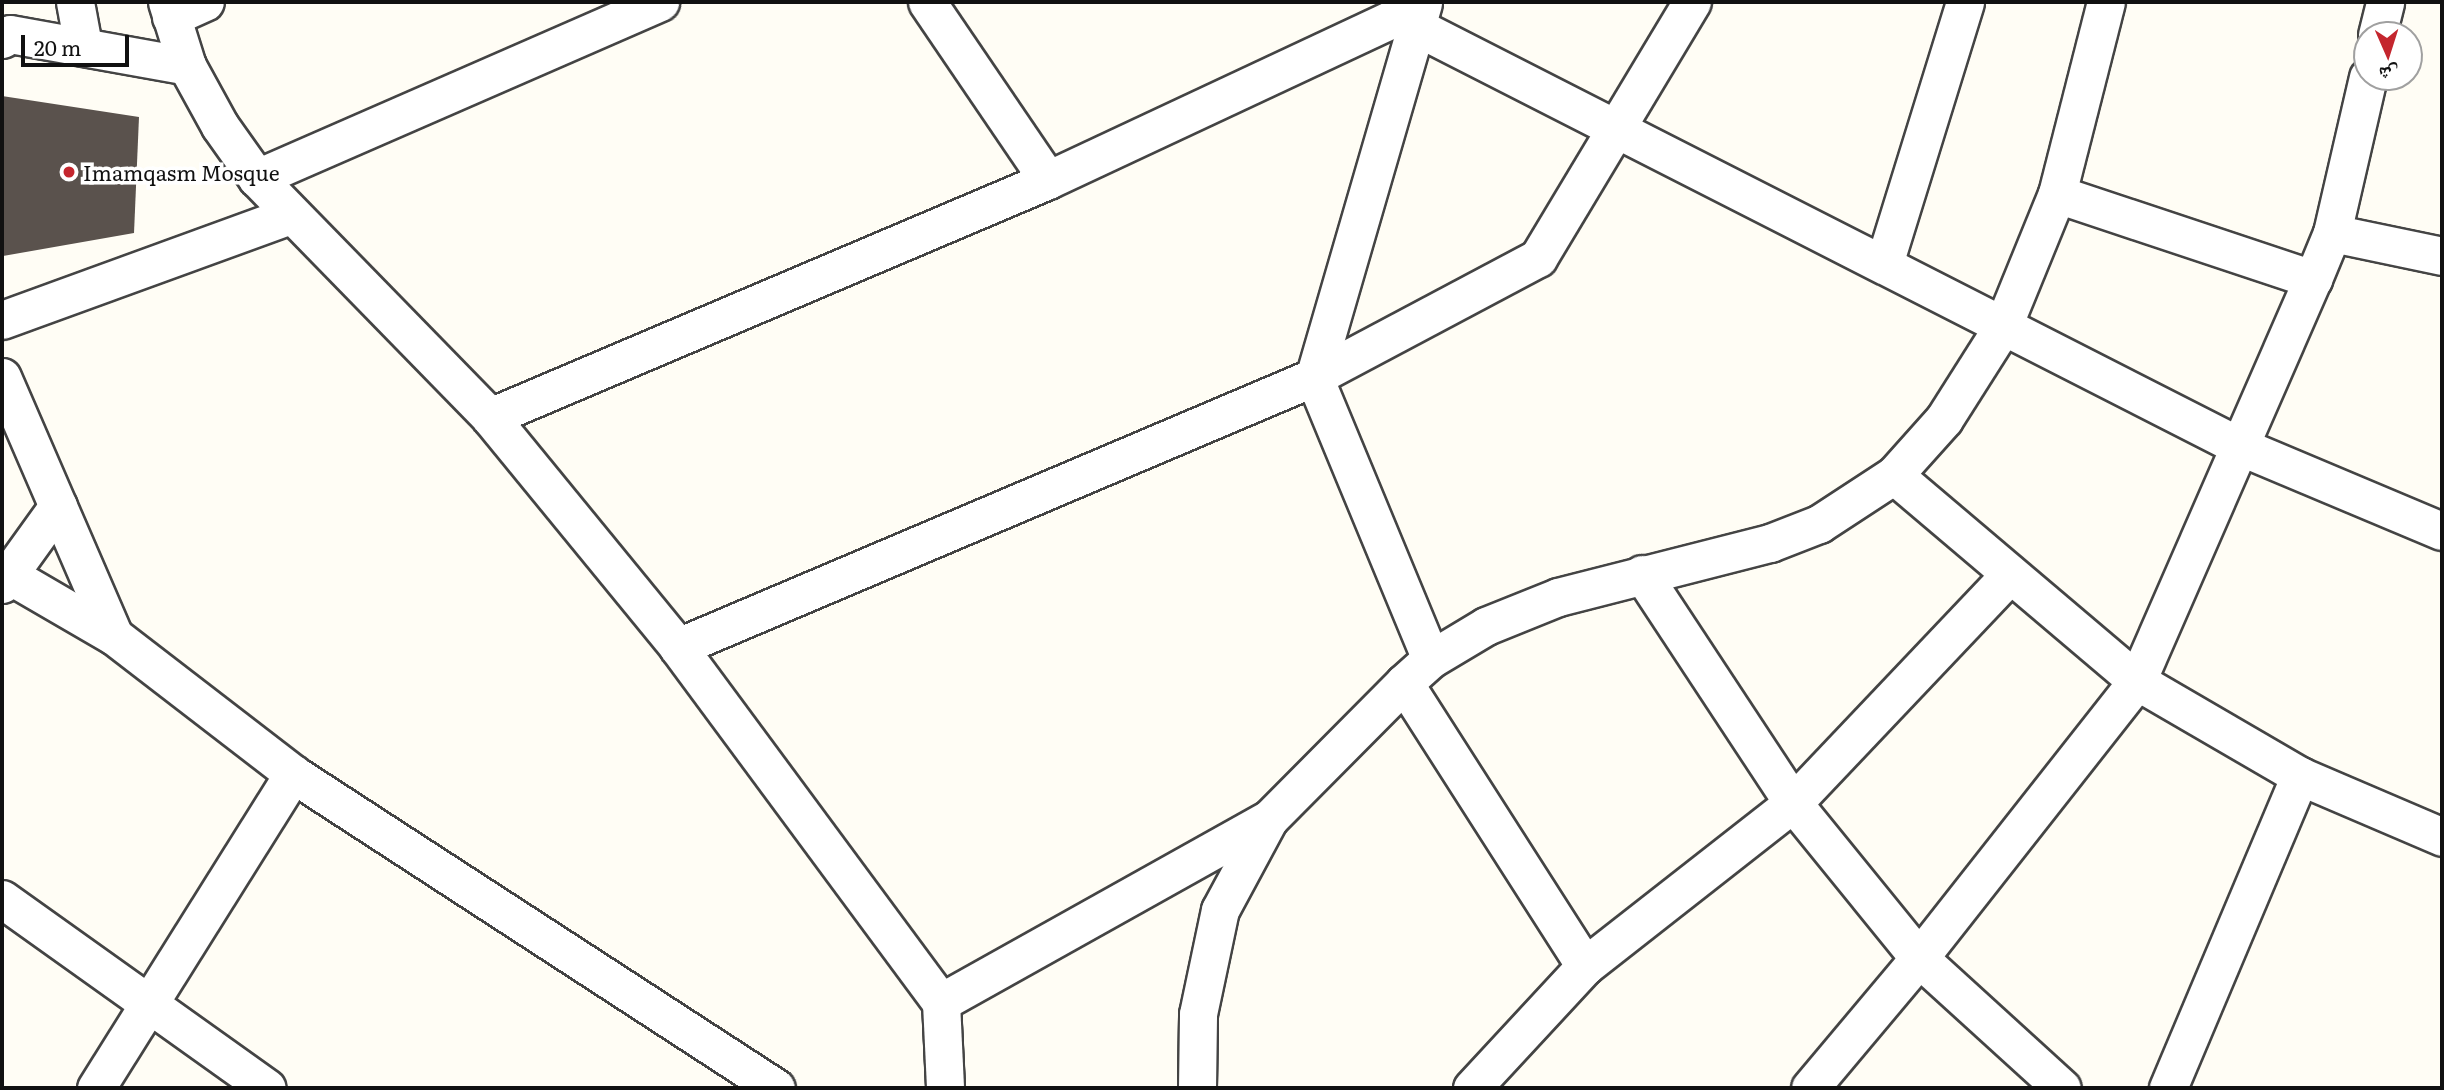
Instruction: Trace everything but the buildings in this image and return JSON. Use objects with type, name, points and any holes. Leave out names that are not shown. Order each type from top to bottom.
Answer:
[{"type":"street","points":[[75,2],[83,45]]},
{"type":"street","points":[[205,2],[169,10],[187,66],[220,126],[257,178],[290,215],[490,417],[678,647],[941,1002],[945,1088]]},
{"type":"street","points":[[257,178],[660,2]]},
{"type":"street","points":[[927,2],[1048,180]]},
{"type":"street","points":[[678,647],[1314,377],[1538,258],[1692,2]]},
{"type":"street","points":[[1884,264],[1965,2]]},
{"type":"street","points":[[941,1002],[1269,819],[1431,659],[1518,611],[1642,574],[1723,556],[1819,524],[1894,475],[1944,419],[2003,326],[2057,194],[2106,2]]},
{"type":"street","points":[[2380,21],[2385,2]]},
{"type":"street","points":[[490,417],[1048,180],[1410,18]]},
{"type":"street","points":[[1410,18],[2237,445],[2442,531]]},
{"type":"street","points":[[1410,18],[1314,377],[1431,659]]},
{"type":"street","points":[[5,35],[83,45],[187,66]]},
{"type":"street","points":[[1810,1088],[1919,958],[2137,681],[2237,445],[2332,233],[2365,91]]},
{"type":"street","points":[[2057,194],[2313,279]]},
{"type":"street","points":[[2,320],[290,215]]},
{"type":"street","points":[[2332,233],[2442,256]]},
{"type":"street","points":[[2,377],[114,636]]},
{"type":"street","points":[[1894,475],[2137,681],[2300,776],[2442,837]]},
{"type":"street","points":[[58,506],[5,580],[114,636],[293,774],[776,1088]]},
{"type":"street","points":[[1642,574],[1793,803],[1919,958],[2062,1088]]},
{"type":"street","points":[[1472,1088],[1586,966],[1793,803],[2010,574]]},
{"type":"street","points":[[1404,683],[1586,966]]},
{"type":"street","points":[[96,1088],[293,774]]},
{"type":"street","points":[[2168,1088],[2300,776]]},
{"type":"street","points":[[1198,1088],[1198,1014],[1220,910],[1269,819]]},
{"type":"street","points":[[2,899],[267,1088]]},
{"type":"place","name":"Imamqasm Mosque","points":[[69,172]]}]
